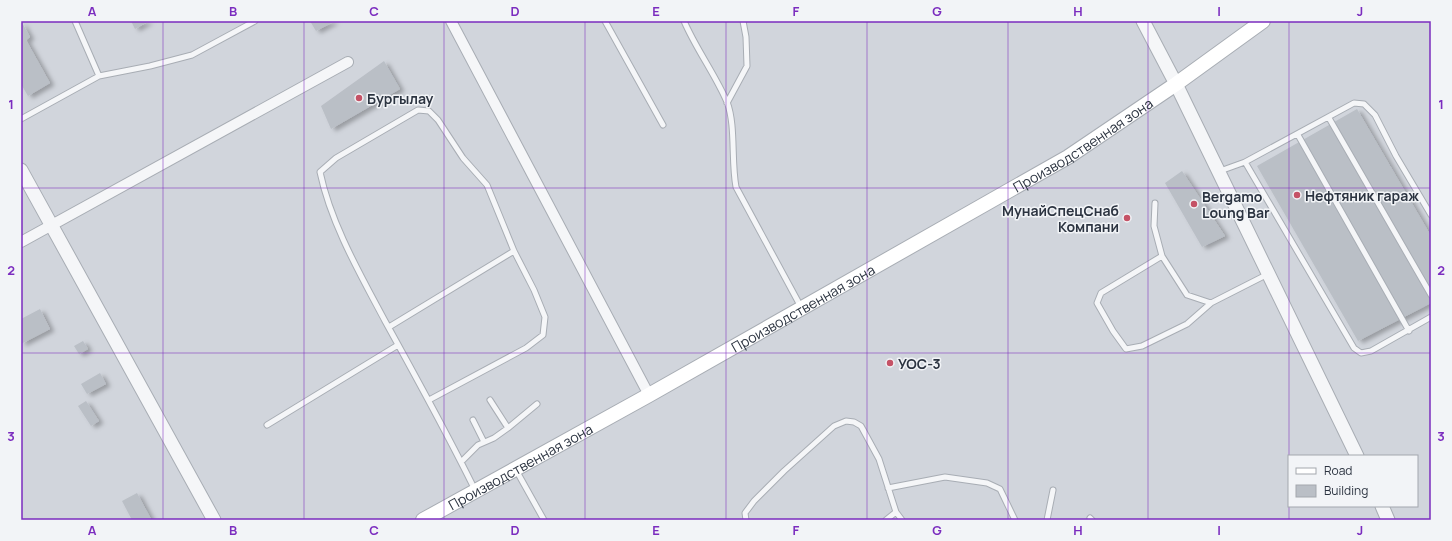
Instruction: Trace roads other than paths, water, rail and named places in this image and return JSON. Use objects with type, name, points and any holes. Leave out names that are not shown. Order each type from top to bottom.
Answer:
[{"type":"main road","name":"Производственная зона","points":[[425,520],[649,395],[1068,157],[1176,84],[1263,21]]},
{"type":"street","points":[[451,21],[649,395]]},
{"type":"street","points":[[1143,21],[1176,84],[1357,455]]},
{"type":"street","points":[[21,242],[348,62]]},
{"type":"street","points":[[21,170],[214,520]]},
{"type":"street","points":[[1382,507],[1388,520]]},
{"type":"lane","points":[[75,21],[99,76]]},
{"type":"lane","points":[[21,119],[99,76],[150,66],[192,55],[255,21]]},
{"type":"lane","points":[[606,21],[663,125]]},
{"type":"lane","points":[[684,21],[727,103],[736,187],[801,308]]},
{"type":"lane","points":[[727,103],[747,66],[746,37],[742,21]]},
{"type":"lane","points":[[1219,172],[1245,162],[1354,104],[1364,104],[1375,114],[1396,156],[1431,215]]},
{"type":"lane","points":[[429,400],[526,348],[543,335],[545,317],[534,290],[514,251],[487,185],[463,158],[438,120],[429,111],[418,110],[336,158],[320,172],[325,197],[360,275],[429,400],[476,491]]},
{"type":"lane","points":[[1329,118],[1431,295]]},
{"type":"lane","points":[[1298,135],[1409,331]]},
{"type":"lane","points":[[1245,162],[1354,348],[1361,353],[1371,351],[1409,331],[1431,317]]},
{"type":"lane","points":[[1155,203],[1154,226],[1162,256],[1187,295],[1211,303]]},
{"type":"lane","points":[[389,327],[514,251]]},
{"type":"lane","points":[[1162,256],[1101,292],[1097,303],[1113,331],[1126,349],[1142,346],[1187,324],[1211,303],[1268,274]]},
{"type":"lane","points":[[267,425],[398,345]]},
{"type":"lane","points":[[490,400],[508,428]]},
{"type":"lane","points":[[461,462],[478,445],[508,428],[537,404]]},
{"type":"lane","points":[[473,420],[484,442]]},
{"type":"lane","points":[[746,520],[745,513],[754,501],[784,471],[834,426],[846,421],[854,422],[861,426],[878,459],[896,512],[902,520]]},
{"type":"lane","points":[[515,469],[544,520]]},
{"type":"lane","points":[[888,488],[945,477],[987,483],[1000,489],[1015,520]]},
{"type":"lane","points":[[1047,520],[1053,490]]},
{"type":"lane","points":[[886,520],[896,512]]},
{"type":"place","name":"Бургылау","points":[[359,98]]},
{"type":"place","name":"Нефтяник гараж","points":[[1297,195]]},
{"type":"place","name":"Bergamo Loung Bar","points":[[1194,204]]},
{"type":"place","name":"МунайСпецСнаб Компани","points":[[1127,218]]},
{"type":"place","name":"УОС-3","points":[[890,363]]}]
